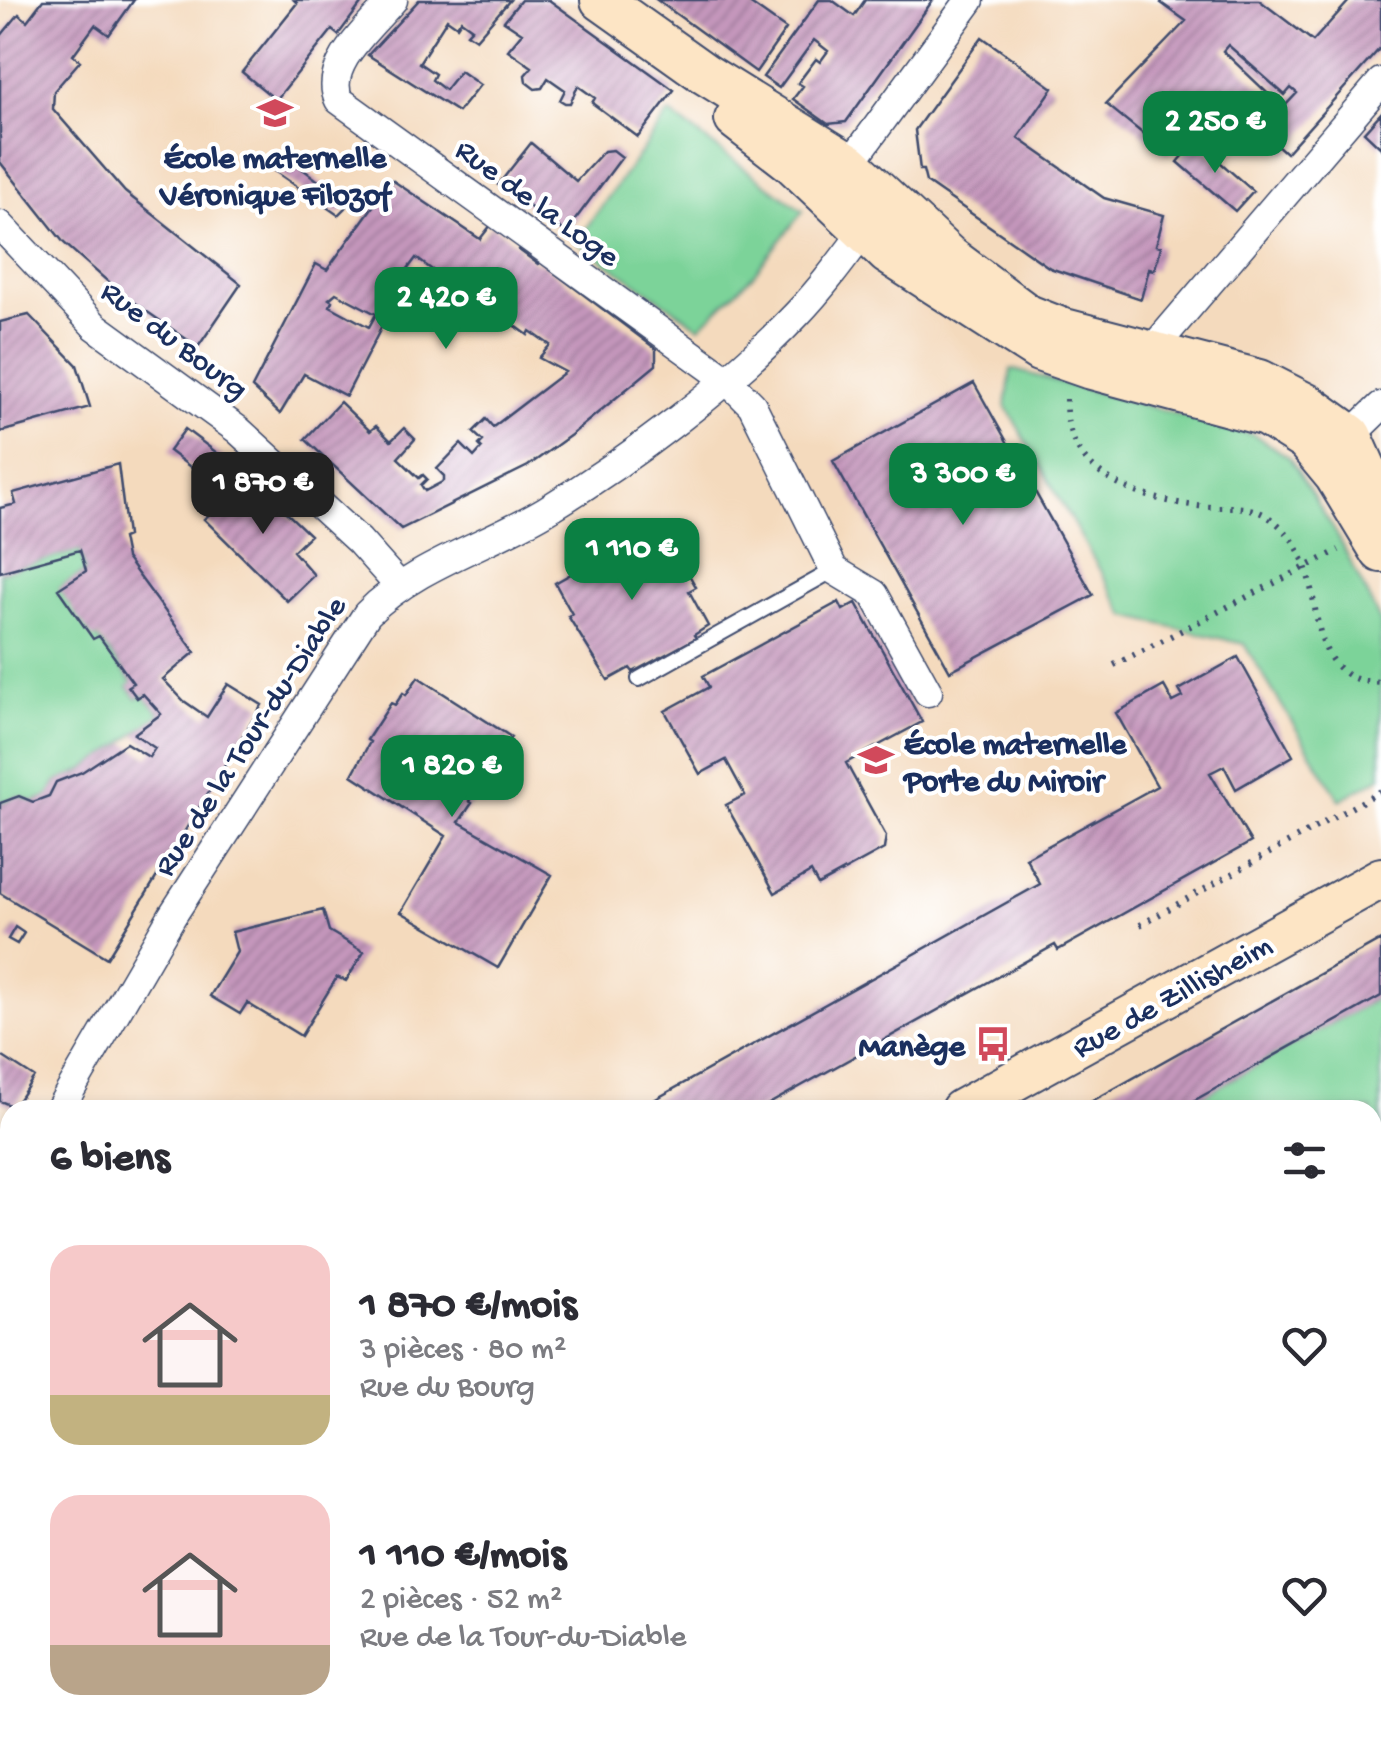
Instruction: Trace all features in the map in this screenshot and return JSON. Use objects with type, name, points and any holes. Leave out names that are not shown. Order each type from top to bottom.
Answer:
[{"type":"main road","points":[[601,0],[705,74],[850,164],[950,257],[1028,316],[1260,380],[1309,405],[1351,435],[1378,529]]},
{"type":"main road","points":[[705,74],[736,120],[792,163],[888,254],[1039,351],[1266,416],[1306,441],[1378,529]]},
{"type":"main road","points":[[792,163],[823,177],[837,175],[850,164]]},
{"type":"main road","points":[[1039,351],[1082,352],[1144,366],[1154,352]]},
{"type":"main road","name":"Rue de Zillisheim","points":[[979,1100],[1381,878]]},
{"type":"street","name":"Rue de la Loge","points":[[393,0],[337,66],[333,89],[339,100],[726,379]]},
{"type":"street","points":[[850,164],[970,0]]},
{"type":"street","points":[[1154,352],[1174,323],[1381,82]]},
{"type":"street","name":"Rue de la Tour-du-Diable","points":[[66,1100],[172,916],[350,636],[382,598],[600,477],[726,379],[798,314],[889,199]]},
{"type":"street","name":"Rue du Bourg","points":[[0,224],[96,326],[238,430],[359,541],[400,586]]},
{"type":"street","points":[[726,379],[752,405],[834,570],[874,594],[928,692]]},
{"type":"street","points":[[1351,435],[1381,406]]},
{"type":"lane","points":[[640,678],[834,570]]},
{"type":"path","points":[[1065,403],[1072,436],[1088,465],[1116,484],[1168,501],[1259,512],[1282,525],[1294,538],[1307,567],[1324,642],[1332,660],[1356,679],[1381,682]]},
{"type":"path","points":[[1114,665],[1378,529]]},
{"type":"path","points":[[1140,924],[1381,791]]},
{"type":"green space","points":[[669,113],[803,211],[752,276],[700,327],[576,242]]},
{"type":"green space","points":[[1011,369],[1254,435],[1289,457],[1336,533],[1381,623],[1381,777],[1340,800],[1244,644],[1126,616],[1006,406]]},
{"type":"green space","points":[[80,550],[86,571],[59,589],[133,683],[128,687],[137,698],[143,694],[161,714],[99,760],[56,782],[49,796],[33,802],[19,796],[0,803],[0,572]]},
{"type":"green space","points":[[1381,996],[1381,1100],[1195,1100]]},
{"type":"building","points":[[43,0],[134,0],[109,35],[95,25],[73,55],[80,61],[54,91],[53,109],[125,192],[241,284],[198,347],[123,295],[64,243],[0,162],[0,37],[19,14],[27,21]]},
{"type":"building","points":[[294,0],[364,0],[338,35],[332,30],[276,100],[242,72],[297,3]]},
{"type":"building","points":[[419,0],[510,0],[476,39],[467,33],[472,28],[461,20],[457,26],[447,19],[419,63],[435,74],[432,80],[445,90],[460,71],[480,85],[458,112],[368,55]]},
{"type":"building","points":[[521,0],[549,0],[674,90],[638,137],[592,103],[595,98],[578,86],[570,103],[565,103],[560,100],[565,90],[548,78],[542,88],[535,89],[526,82],[525,75],[532,67],[508,50],[522,33],[504,21]]},
{"type":"building","points":[[657,0],[745,0],[786,29],[756,72]]},
{"type":"building","points":[[819,0],[832,0],[854,16],[865,0],[933,0],[846,122],[828,124],[793,99],[803,86],[798,83],[816,59],[820,62],[828,51],[814,40],[779,88],[763,77]]},
{"type":"building","points":[[1259,0],[1313,41],[1350,0],[1381,0],[1381,47],[1286,153],[1221,95],[1168,154],[1106,104],[1186,21],[1161,3]],"holes":[[[1228,45],[1285,95],[1291,88],[1297,93],[1283,108],[1223,51]]]},
{"type":"building","points":[[982,37],[1053,88],[1018,138],[1104,198],[1164,215],[1156,245],[1161,246],[1158,259],[1154,270],[1149,269],[1141,299],[1050,268],[926,182],[920,170],[915,130]]},
{"type":"building","points":[[1381,113],[1381,148],[1364,132]]},
{"type":"building","points":[[1196,141],[1253,191],[1235,211],[1178,162]]},
{"type":"building","points":[[531,143],[576,181],[604,151],[613,150],[622,157],[566,232],[498,185]]},
{"type":"building","points":[[284,155],[349,204],[338,215],[273,170]]},
{"type":"building","points":[[392,180],[480,239],[491,225],[521,247],[519,250],[656,349],[656,365],[528,466],[401,529],[305,439],[340,402],[370,431],[376,426],[391,441],[404,428],[415,439],[398,458],[419,478],[423,475],[427,479],[421,485],[425,491],[444,481],[437,469],[461,444],[474,457],[482,448],[479,445],[483,441],[473,432],[486,419],[493,427],[565,372],[539,358],[550,345],[530,331],[528,335],[416,258],[386,298],[392,301],[346,396],[304,374],[280,414],[252,388],[316,264],[327,270]],"holes":[[[336,293],[376,314],[369,327],[330,306],[329,299]]]},
{"type":"building","points":[[29,315],[77,365],[90,407],[0,432],[0,322]]},
{"type":"building","points":[[974,383],[1093,595],[950,671],[833,461]]},
{"type":"building","points":[[185,429],[233,465],[217,487],[169,451]]},
{"type":"building","points":[[118,464],[126,558],[195,652],[163,679],[207,717],[228,684],[262,705],[107,958],[0,893],[0,803],[19,796],[33,802],[49,796],[56,782],[82,772],[126,743],[149,757],[155,748],[134,734],[161,714],[143,694],[137,698],[128,686],[133,683],[99,636],[93,639],[58,589],[86,571],[80,550],[0,572],[0,508],[16,504],[13,493]]},
{"type":"building","points":[[250,478],[310,535],[293,551],[314,575],[287,601],[204,519]]},
{"type":"building","points":[[655,528],[672,560],[679,557],[696,587],[689,591],[708,626],[694,635],[696,638],[633,672],[630,668],[608,680],[568,616],[572,614],[555,583],[576,571],[572,565],[632,532],[636,539]]},
{"type":"building","points":[[839,602],[843,610],[856,603],[922,722],[846,763],[886,836],[884,849],[818,885],[811,872],[775,893],[726,805],[745,795],[726,760],[700,774],[665,711],[709,687],[703,676]]},
{"type":"building","points":[[1238,657],[1293,756],[1236,789],[1224,766],[1210,773],[1251,842],[1058,950],[1055,945],[776,1100],[654,1100],[1040,884],[1026,858],[1157,786],[1116,713],[1164,686],[1173,702],[1183,697],[1179,690]]},
{"type":"building","points":[[418,677],[511,737],[459,822],[552,875],[498,968],[401,912],[446,836],[352,775],[370,742],[367,740],[391,703],[395,705],[403,693],[406,695]]},
{"type":"building","points":[[323,910],[329,931],[364,952],[346,981],[337,977],[301,1036],[247,1003],[240,1014],[210,996],[237,952],[232,932]]},
{"type":"building","points":[[15,927],[24,933],[17,944],[8,939]]},
{"type":"building","points":[[1381,940],[1381,996],[1213,1090],[1195,1100],[1094,1100]]},
{"type":"building","points":[[0,1055],[34,1077],[19,1100],[0,1100]]},
{"type":"place","name":"École maternelle Véronique Filozof","points":[[275,113]]},
{"type":"place","name":"École maternelle Porte du Miroir","points":[[876,760]]},
{"type":"place","name":"Manège","points":[[993,1044]]}]
